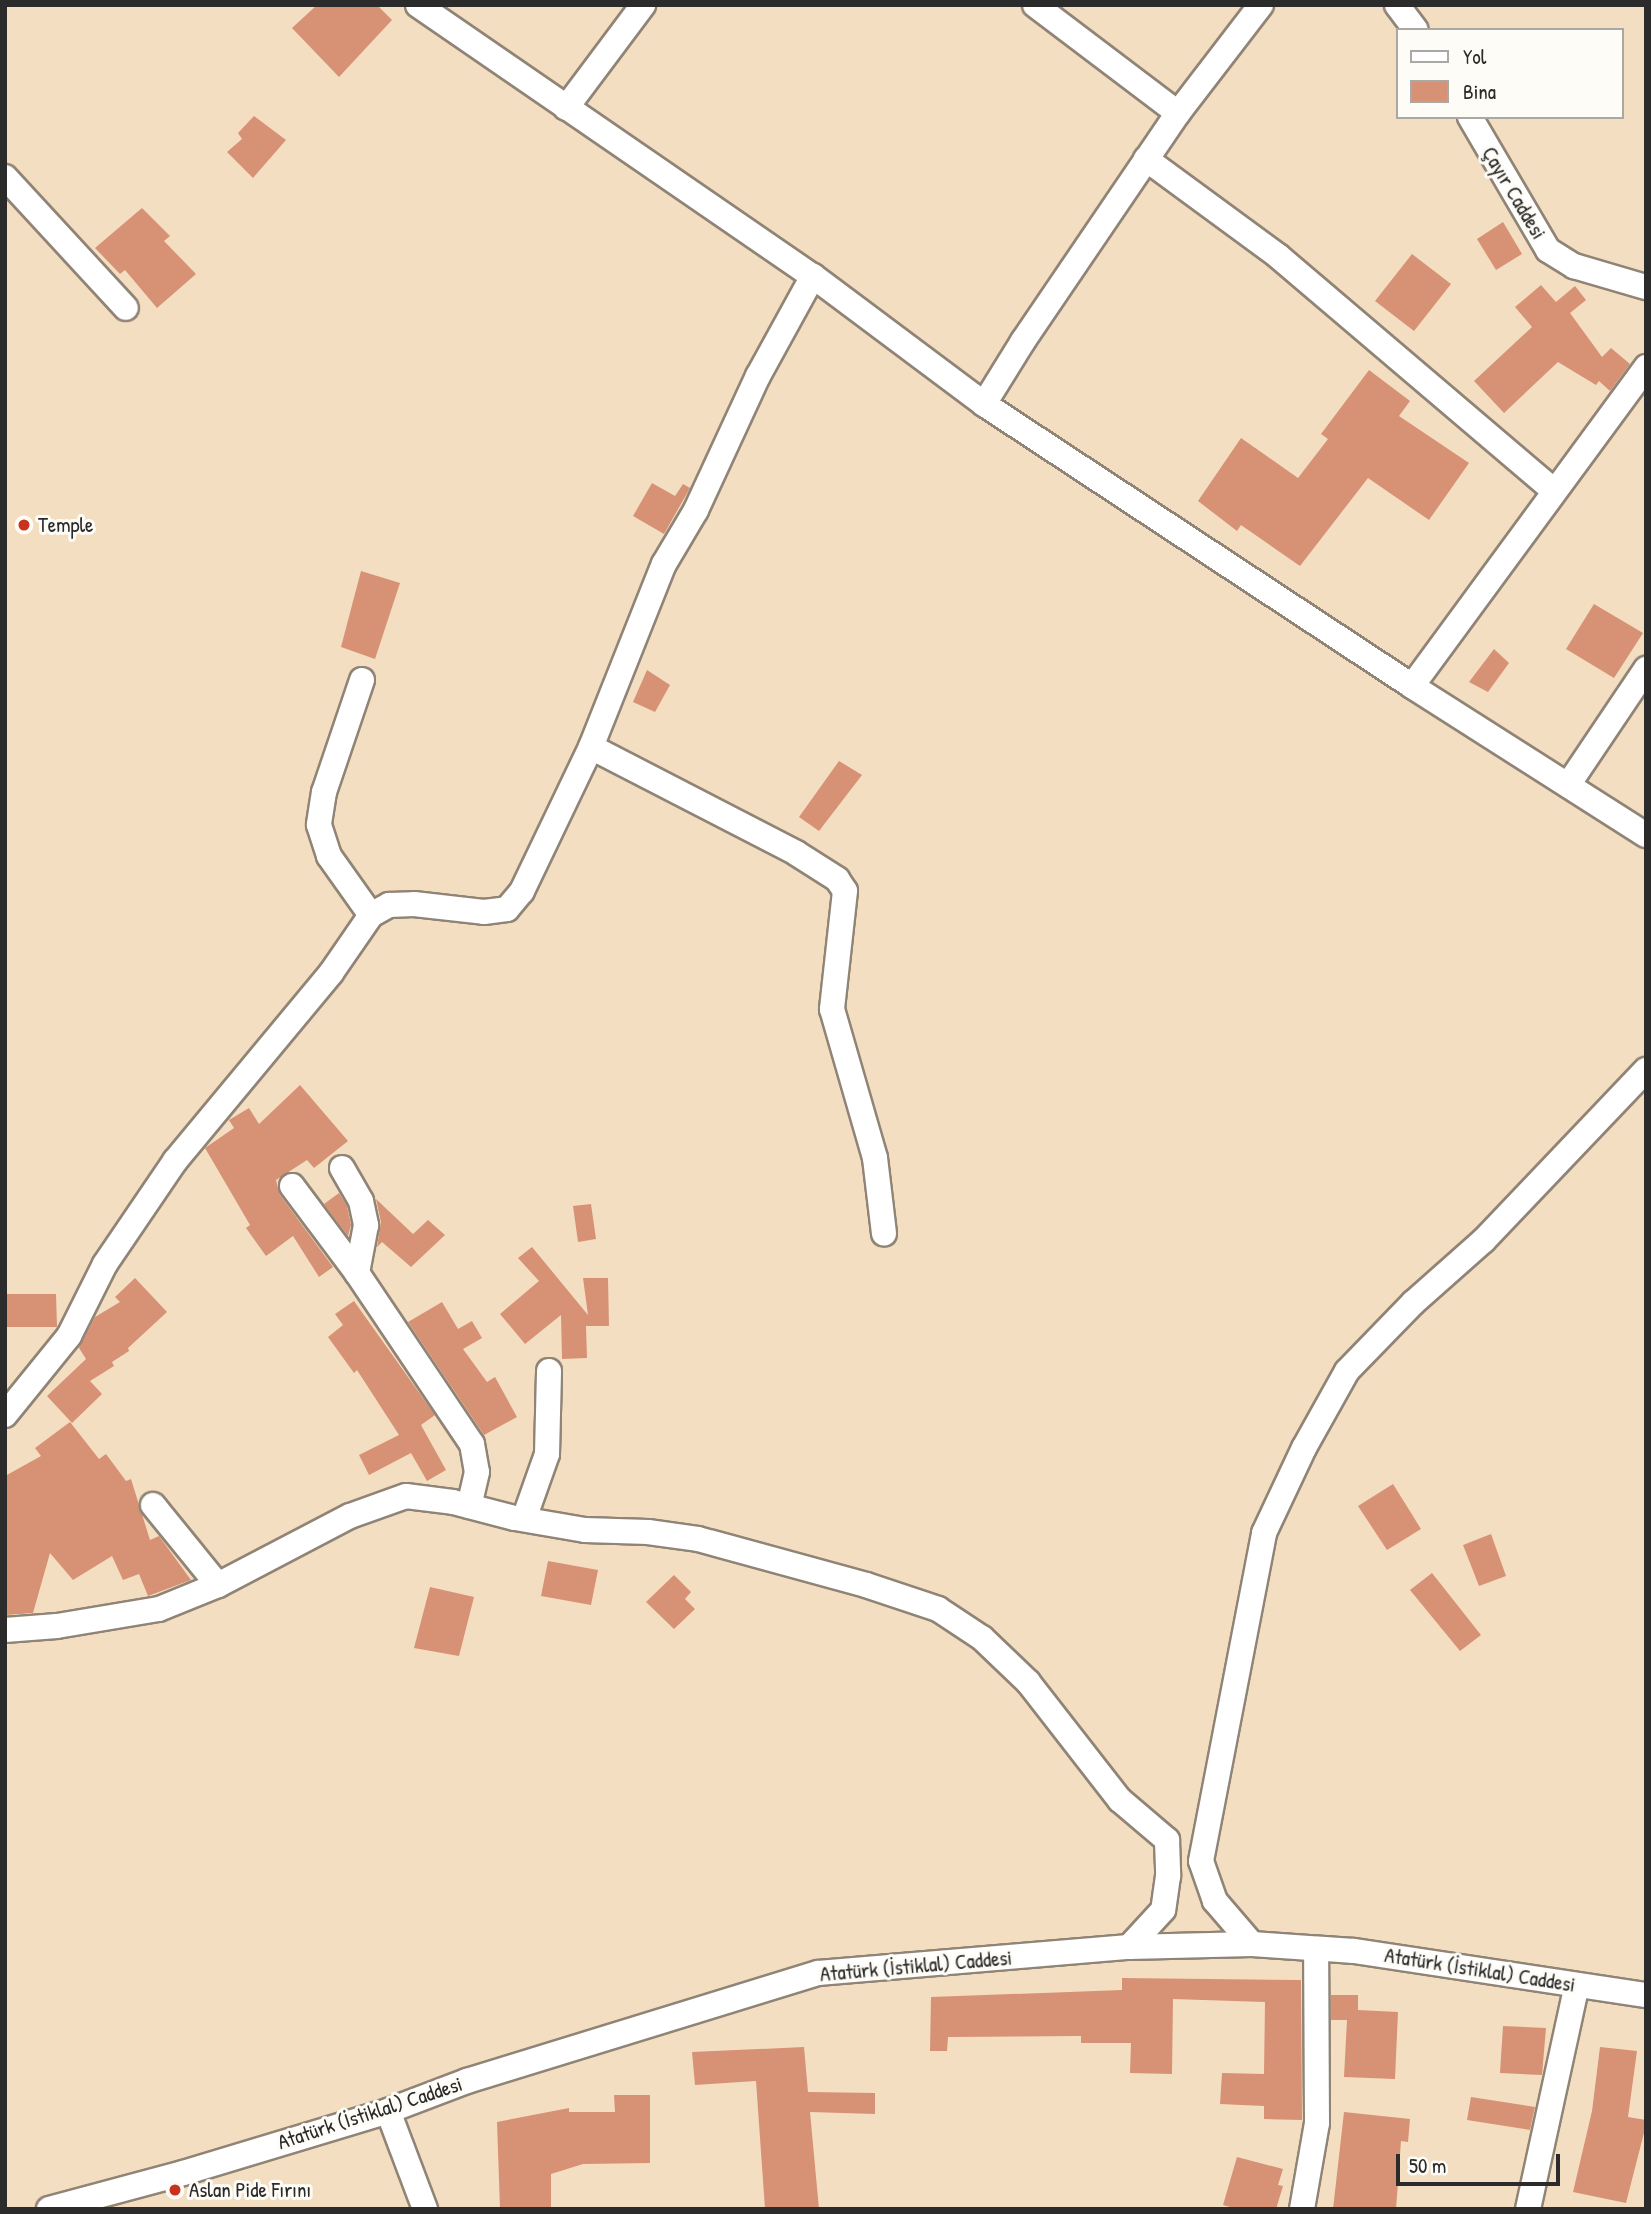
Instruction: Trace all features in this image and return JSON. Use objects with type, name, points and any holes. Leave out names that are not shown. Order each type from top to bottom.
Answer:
[{"type":"street","points":[[566,108],[643,5]]},
{"type":"street","points":[[1035,5],[1178,113]]},
{"type":"street","points":[[984,404],[1146,159],[1261,5]]},
{"type":"street","points":[[1397,5],[1414,28]]},
{"type":"street","points":[[427,8],[566,108],[813,276],[984,404],[1412,687],[1646,835]]},
{"type":"street","name":"Çayır Caddesi","points":[[1471,119],[1548,250],[1574,266],[1646,288]]},
{"type":"street","points":[[1146,159],[1278,256],[1553,489]]},
{"type":"street","points":[[5,177],[126,308]]},
{"type":"street","points":[[5,1415],[69,1336],[105,1264],[175,1161],[331,973],[371,915],[389,905],[414,904],[484,912],[507,909],[522,891],[591,747],[664,564],[696,510],[758,376],[813,276]]},
{"type":"street","points":[[1412,687],[1553,489],[1646,367]]},
{"type":"street","points":[[1568,785],[1646,669]]},
{"type":"street","points":[[362,680],[324,792],[319,825],[329,856],[371,915]]},
{"type":"street","points":[[591,747],[796,853],[837,879],[845,891],[832,1009],[875,1158],[884,1233]]},
{"type":"street","points":[[1252,1944],[1215,1901],[1201,1861],[1264,1533],[1304,1448],[1347,1371],[1413,1303],[1484,1240],[1646,1070]]},
{"type":"street","points":[[342,1168],[361,1201],[366,1225],[357,1273]]},
{"type":"street","points":[[292,1186],[357,1273],[471,1444],[477,1472],[469,1506]]},
{"type":"street","points":[[524,1519],[547,1454],[549,1371]]},
{"type":"street","points":[[5,1630],[135,1615],[218,1585],[350,1516],[406,1496],[585,1530],[648,1532],[698,1539],[866,1585],[938,1609],[982,1638],[1028,1682],[1120,1800],[1167,1840],[1168,1876],[1163,1910],[1129,1947]]},
{"type":"street","points":[[153,1505],[218,1585]]},
{"type":"street","name":"Atatürk (İstiklal) Caddesi","points":[[48,2209],[388,2111],[467,2081],[818,1973],[1129,1947],[1252,1944],[1354,1951],[1646,1995]]},
{"type":"street","points":[[1302,2209],[1317,2123],[1316,1950]]},
{"type":"street","points":[[1528,2209],[1577,1984]]},
{"type":"street","points":[[388,2111],[425,2209]]},
{"type":"building","points":[[317,5],[377,5],[392,20],[339,77],[292,28]]},
{"type":"building","points":[[254,116],[286,140],[253,178],[227,152],[242,139],[238,133]]},
{"type":"building","points":[[142,208],[170,236],[164,241],[196,274],[157,308],[125,270],[120,274],[95,248]]},
{"type":"building","points":[[1503,222],[1522,254],[1496,270],[1477,239]]},
{"type":"building","points":[[1412,254],[1451,284],[1414,331],[1375,301]]},
{"type":"building","points":[[1541,285],[1556,302],[1575,286],[1586,300],[1570,313],[1602,357],[1611,348],[1630,364],[1610,391],[1599,381],[1596,385],[1558,362],[1504,413],[1474,381],[1532,327],[1515,307]]},
{"type":"building","points":[[1369,370],[1410,401],[1399,416],[1469,463],[1429,520],[1368,478],[1300,566],[1241,525],[1237,531],[1198,501],[1241,438],[1298,478],[1328,439],[1321,434]]},
{"type":"building","points":[[652,483],[675,496],[683,484],[690,488],[664,534],[633,516]]},
{"type":"building","points":[[361,571],[400,583],[375,659],[341,647]]},
{"type":"building","points":[[1594,604],[1643,633],[1614,678],[1566,649]]},
{"type":"building","points":[[1494,649],[1509,663],[1488,692],[1469,682]]},
{"type":"building","points":[[647,670],[670,685],[655,712],[633,702]]},
{"type":"building","points":[[839,761],[862,775],[819,831],[799,817]]},
{"type":"building","points":[[300,1085],[348,1141],[314,1168],[307,1160],[276,1180],[280,1195],[333,1267],[319,1277],[293,1236],[266,1256],[246,1228],[250,1225],[205,1148],[234,1128],[229,1120],[249,1108],[259,1124]]},
{"type":"building","points":[[339,1193],[347,1206],[351,1225],[348,1236],[324,1204]]},
{"type":"building","points":[[376,1199],[413,1234],[428,1220],[445,1235],[411,1267],[382,1242],[377,1247],[381,1222]]},
{"type":"building","points":[[591,1204],[596,1239],[578,1242],[573,1206]]},
{"type":"building","points":[[532,1247],[588,1315],[583,1278],[608,1278],[609,1326],[586,1326],[587,1358],[562,1359],[561,1315],[525,1344],[500,1314],[539,1281],[518,1258]]},
{"type":"building","points":[[135,1278],[167,1312],[128,1348],[129,1351],[112,1362],[114,1366],[90,1381],[102,1394],[72,1423],[47,1396],[86,1359],[79,1348],[95,1317],[120,1302],[115,1297]]},
{"type":"building","points":[[5,1294],[56,1294],[57,1327],[5,1327]]},
{"type":"building","points":[[354,1301],[435,1415],[421,1425],[446,1470],[427,1481],[411,1453],[369,1475],[359,1455],[399,1435],[357,1370],[354,1373],[328,1337],[343,1325],[335,1314]]},
{"type":"building","points":[[442,1302],[458,1329],[472,1321],[482,1338],[463,1349],[487,1382],[495,1377],[517,1417],[484,1435],[408,1322]]},
{"type":"building","points":[[70,1422],[99,1459],[106,1454],[126,1481],[131,1479],[150,1540],[159,1536],[191,1580],[148,1596],[139,1574],[123,1580],[112,1556],[73,1580],[50,1553],[33,1613],[5,1615],[5,1476],[41,1456],[35,1448]]},
{"type":"building","points":[[1393,1484],[1421,1529],[1387,1550],[1358,1506]]},
{"type":"building","points":[[1491,1534],[1506,1576],[1479,1586],[1463,1545]]},
{"type":"building","points":[[548,1561],[598,1570],[591,1605],[541,1596]]},
{"type":"building","points":[[1432,1573],[1481,1635],[1460,1651],[1410,1590]]},
{"type":"building","points":[[674,1575],[691,1592],[685,1599],[695,1609],[674,1629],[646,1602]]},
{"type":"building","points":[[430,1587],[474,1597],[459,1656],[414,1648]]},
{"type":"building","points":[[1122,1978],[1301,1980],[1302,2120],[1264,2119],[1264,2106],[1220,2104],[1222,2073],[1264,2074],[1265,2002],[1173,1999],[1172,2074],[1130,2073],[1131,2043],[1081,2043],[1081,2036],[948,2037],[947,2051],[930,2051],[931,1997],[1122,1990]]},
{"type":"building","points":[[1331,1995],[1358,1995],[1358,2010],[1398,2012],[1395,2079],[1344,2077],[1347,2020],[1331,2020]]},
{"type":"building","points":[[1503,2026],[1546,2028],[1542,2075],[1500,2073]]},
{"type":"building","points":[[804,2047],[808,2092],[875,2093],[875,2114],[810,2112],[819,2209],[765,2209],[756,2081],[695,2085],[692,2052]]},
{"type":"building","points":[[1600,2047],[1637,2051],[1628,2117],[1646,2120],[1646,2125],[1626,2203],[1573,2192],[1592,2111]]},
{"type":"building","points":[[614,2095],[650,2095],[650,2163],[583,2164],[551,2174],[551,2209],[500,2209],[497,2122],[569,2108],[569,2112],[615,2112]]},
{"type":"building","points":[[1471,2097],[1535,2107],[1530,2130],[1467,2120]]},
{"type":"building","points":[[1344,2112],[1410,2119],[1408,2142],[1401,2141],[1396,2209],[1333,2209]]},
{"type":"building","points":[[1237,2157],[1283,2169],[1278,2185],[1283,2186],[1276,2209],[1237,2209],[1223,2205]]},
{"type":"place","name":"Temple","points":[[24,525]]},
{"type":"place","name":"Aslan Pide Fırını","points":[[175,2190]]}]
